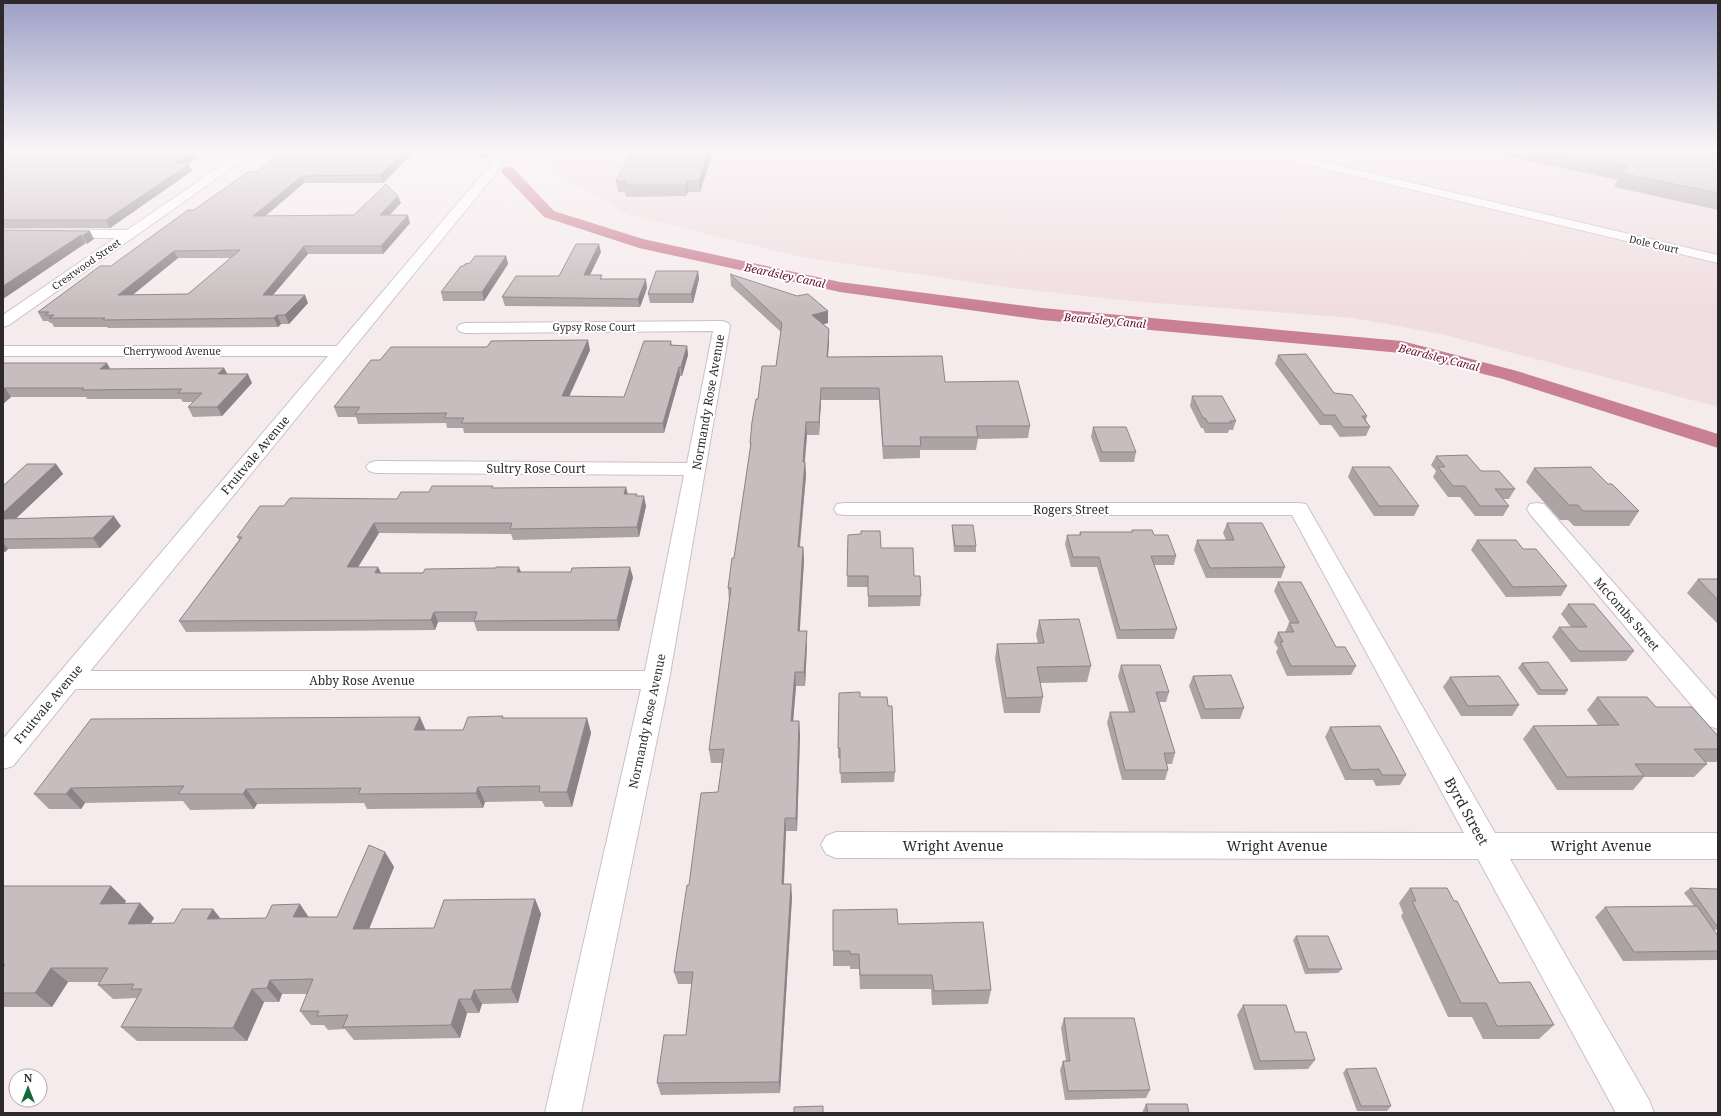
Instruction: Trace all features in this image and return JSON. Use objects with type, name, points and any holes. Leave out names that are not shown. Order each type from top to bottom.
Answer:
[{"type":"street","name":"Crestwood Street","points":[[3,322],[175,203]]},
{"type":"street","name":"Fruitvale Avenue","points":[[3,758],[465,203]]},
{"type":"street","name":"Dole Court","points":[[1483,203],[1718,259]]},
{"type":"street","points":[[3,233],[130,234]]},
{"type":"street","name":"Gypsy Rose Court","points":[[465,328],[722,326]]},
{"type":"street","name":"Normandy Rose Avenue","points":[[563,1113],[656,680],[722,326]]},
{"type":"street","name":"Cherrywood Avenue","points":[[3,351],[341,351]]},
{"type":"street","name":"Sultry Rose Court","points":[[376,467],[696,469]]},
{"type":"street","name":"Rogers Street","points":[[844,509],[1299,509]]},
{"type":"street","name":"Byrd Street","points":[[1299,509],[1636,1113]]},
{"type":"street","name":"McCombs Street","points":[[1537,509],[1718,719]]},
{"type":"street","name":"Abby Rose Avenue","points":[[68,680],[656,680]]},
{"type":"street","name":"Wright Avenue","points":[[836,845],[1718,846]]},
{"type":"shaded area","points":[[608,203],[1718,203],[1718,407],[1441,334],[1353,318],[1131,301],[1012,288],[801,257],[628,215]]},
{"type":"building","points":[[3,203],[131,203],[106,220],[3,220]]},
{"type":"building","points":[[204,203],[269,203],[253,216],[354,215],[366,203],[391,203],[380,215],[408,215],[381,246],[304,246],[263,295],[305,295],[285,315],[277,315],[274,318],[103,320],[105,318],[49,318],[54,315],[45,315],[49,312],[38,312],[100,266],[111,266],[188,210],[194,210]],"holes":[[[240,250],[188,294],[118,295],[174,251]]]},
{"type":"building","points":[[3,230],[90,231],[82,236],[81,235],[3,286]]},
{"type":"building","points":[[576,244],[599,244],[584,275],[602,275],[600,279],[646,279],[638,299],[502,297],[516,276],[559,276]]},
{"type":"building","points":[[475,256],[506,256],[482,292],[441,292],[461,266],[470,263]]},
{"type":"building","points":[[656,271],[698,271],[691,294],[648,294]]},
{"type":"building","points":[[730,274],[797,296],[808,294],[828,311],[812,315],[829,329],[827,357],[942,356],[945,382],[1018,381],[1030,426],[976,426],[978,437],[920,437],[921,446],[883,446],[879,388],[821,388],[819,422],[806,422],[803,462],[805,462],[798,547],[803,547],[798,631],[807,631],[804,672],[795,672],[791,721],[799,721],[796,818],[785,818],[782,884],[791,884],[779,1082],[657,1083],[664,1035],[686,1035],[693,972],[674,972],[687,885],[689,885],[701,793],[718,792],[724,749],[709,750],[731,588],[728,588],[732,558],[734,558],[751,443],[752,422],[756,399],[758,399],[762,366],[776,366],[782,323]]},
{"type":"building","points":[[588,340],[562,396],[624,397],[644,341],[671,341],[670,345],[687,346],[681,367],[679,367],[663,423],[461,423],[464,418],[444,418],[447,413],[355,414],[360,407],[334,407],[371,360],[380,360],[391,347],[487,347],[491,341]]},
{"type":"building","points":[[1306,354],[1334,393],[1352,395],[1367,416],[1362,416],[1370,427],[1343,427],[1335,415],[1324,415],[1278,355]]},
{"type":"building","points":[[3,363],[107,363],[100,369],[224,368],[218,374],[248,374],[217,407],[188,407],[202,393],[178,393],[182,389],[82,390],[84,388],[5,388],[3,390]]},
{"type":"building","points":[[1192,396],[1222,396],[1236,421],[1230,421],[1231,423],[1208,423],[1205,418],[1203,418]]},
{"type":"building","points":[[1093,427],[1126,427],[1136,452],[1102,452]]},
{"type":"building","points":[[1467,455],[1481,471],[1499,471],[1515,489],[1495,489],[1509,506],[1480,506],[1465,486],[1453,486],[1438,467],[1445,467],[1436,456]]},
{"type":"building","points":[[27,464],[56,464],[3,513],[3,486]]},
{"type":"building","points":[[1352,467],[1390,467],[1419,506],[1379,506]]},
{"type":"building","points":[[1591,467],[1608,484],[1612,484],[1639,511],[1583,511],[1578,505],[1569,505],[1534,468]]},
{"type":"building","points":[[432,486],[493,486],[492,488],[626,487],[624,494],[637,494],[636,496],[644,496],[637,527],[510,529],[512,523],[374,523],[347,567],[378,567],[375,573],[423,573],[425,569],[519,567],[517,572],[571,572],[572,568],[630,567],[617,620],[474,621],[477,612],[434,612],[431,620],[179,621],[242,537],[237,537],[260,506],[284,506],[290,498],[397,499],[401,492],[429,492]]},
{"type":"building","points":[[114,516],[93,538],[3,539],[3,519]]},
{"type":"building","points":[[1227,523],[1262,523],[1285,567],[1210,568],[1197,540],[1234,540]]},
{"type":"building","points":[[952,525],[973,525],[976,546],[955,546]]},
{"type":"building","points":[[1132,530],[1152,530],[1154,535],[1168,535],[1176,556],[1151,556],[1177,629],[1120,630],[1099,557],[1073,557],[1067,535],[1081,535],[1080,532],[1132,532]]},
{"type":"building","points":[[861,531],[880,531],[881,548],[913,548],[914,576],[920,576],[921,596],[868,596],[868,576],[847,576],[848,535],[861,534]]},
{"type":"building","points":[[1477,540],[1516,540],[1523,549],[1536,549],[1567,586],[1513,587]]},
{"type":"building","points":[[1698,579],[1718,579],[1718,600]]},
{"type":"building","points":[[1278,582],[1301,582],[1336,647],[1345,647],[1356,666],[1291,666],[1280,642],[1283,642],[1278,632],[1294,632],[1289,623],[1299,623]]},
{"type":"building","points":[[1568,604],[1594,604],[1634,651],[1579,651],[1559,627],[1587,627]]},
{"type":"building","points":[[1079,619],[1091,666],[1037,667],[1043,697],[1006,698],[997,644],[1044,643],[1039,620]]},
{"type":"building","points":[[1548,662],[1568,690],[1541,690],[1522,663]]},
{"type":"building","points":[[1121,665],[1160,665],[1169,692],[1156,692],[1175,753],[1164,753],[1168,770],[1125,770],[1110,712],[1135,712]]},
{"type":"building","points":[[1231,675],[1244,708],[1205,709],[1193,676]]},
{"type":"building","points":[[1499,676],[1519,705],[1468,706],[1450,677]]},
{"type":"building","points":[[860,692],[860,697],[887,697],[888,706],[892,706],[895,772],[840,773],[840,748],[838,748],[839,693]]},
{"type":"building","points":[[1597,697],[1647,697],[1656,707],[1692,707],[1718,736],[1718,749],[1694,749],[1707,764],[1635,764],[1644,776],[1567,777],[1533,726],[1619,725]]},
{"type":"building","points":[[503,716],[502,718],[587,718],[567,792],[539,792],[540,786],[478,787],[476,793],[358,794],[361,788],[246,789],[243,794],[178,794],[184,786],[71,788],[66,794],[34,794],[91,719],[420,717],[414,730],[463,730],[468,717]]},
{"type":"building","points":[[1380,726],[1406,775],[1382,775],[1379,769],[1351,770],[1330,727]]},
{"type":"building","points":[[369,845],[385,852],[353,929],[434,928],[444,900],[535,899],[511,989],[474,990],[471,999],[459,999],[451,1025],[343,1027],[348,1015],[317,1016],[319,1011],[300,1011],[313,979],[270,980],[267,988],[252,989],[233,1028],[121,1027],[142,989],[131,989],[134,984],[98,985],[108,968],[51,968],[35,993],[3,993],[3,967],[5,965],[3,965],[3,886],[111,886],[100,904],[140,903],[128,924],[174,923],[182,909],[213,909],[207,919],[266,918],[272,905],[300,904],[293,917],[337,917]]},
{"type":"building","points":[[1410,888],[1447,888],[1454,901],[1457,901],[1499,983],[1530,982],[1554,1025],[1497,1026],[1486,1003],[1461,1003],[1412,901],[1416,901]]},
{"type":"building","points":[[1690,888],[1717,889],[1718,925],[1716,925]]},
{"type":"building","points":[[1697,906],[1718,936],[1718,951],[1634,952],[1605,907]]},
{"type":"building","points":[[897,909],[898,924],[983,922],[991,990],[934,991],[932,975],[860,975],[859,954],[850,954],[850,951],[833,951],[833,910]]},
{"type":"building","points":[[1296,936],[1328,936],[1342,969],[1308,969]]},
{"type":"building","points":[[1243,1005],[1286,1005],[1295,1032],[1306,1032],[1315,1060],[1260,1061]]},
{"type":"building","points":[[1064,1018],[1134,1018],[1150,1090],[1068,1091],[1063,1061],[1070,1061]]},
{"type":"building","points":[[1376,1068],[1391,1106],[1361,1106],[1346,1069]]},
{"type":"building","points":[[1146,1104],[1187,1104],[1189,1113],[1148,1113]]},
{"type":"building","points":[[823,1106],[823,1113],[794,1113],[794,1107]]},
{"type":"waterway","name":"Beardsley Canal","points":[[539,203],[549,214],[639,243],[840,287],[1042,314],[1402,347],[1510,375],[1718,441]]}]
